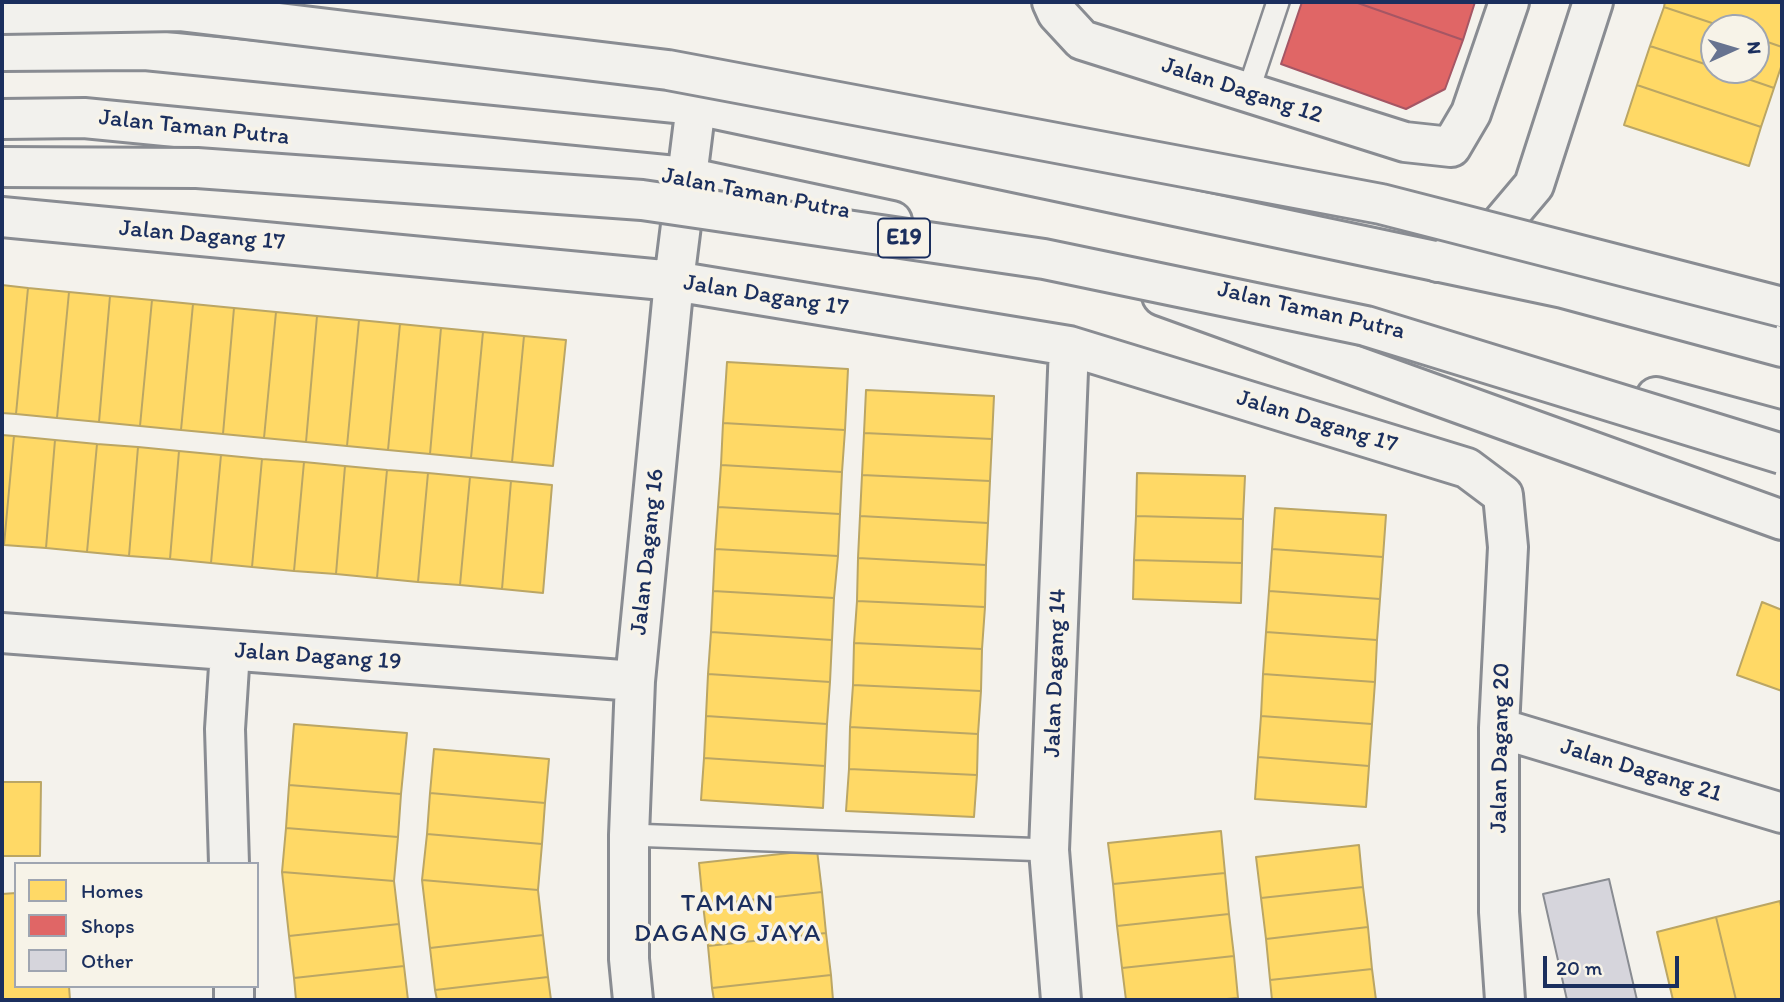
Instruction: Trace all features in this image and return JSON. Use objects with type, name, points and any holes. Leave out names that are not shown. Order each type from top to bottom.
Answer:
[{"type":"main road","name":"Jalan Dagang 12","points":[[1052,2],[1057,13],[1082,40],[1405,142],[1451,147],[1471,113],[1509,2]]},
{"type":"main road","points":[[1438,262],[1491,236],[1534,185],[1593,2]]},
{"type":"main road","points":[[2,15],[179,11],[668,70],[1381,204],[1782,307]]},
{"type":"main road","points":[[2,51],[145,50],[696,105],[1563,288],[1782,347]]},
{"type":"main road","name":"Jalan Dagang 16","points":[[633,1000],[629,959],[629,835],[635,681],[674,281],[696,105]]},
{"type":"main road","name":"Jalan Taman Putra","points":[[2,119],[84,118],[686,177],[1368,322],[1782,430]]},
{"type":"main road","name":"E19","points":[[2,167],[197,168],[642,200],[1044,258],[1366,326],[1782,454]]},
{"type":"main road","points":[[1534,185],[1545,236],[1563,288]]},
{"type":"main road","name":"Jalan Dagang 17","points":[[2,217],[674,281],[1069,346],[1467,468],[1503,495]]},
{"type":"main road","points":[[1047,254],[1775,517]]},
{"type":"main road","name":"Jalan Dagang 14","points":[[1061,1000],[1049,850],[1069,346]]},
{"type":"main road","name":"Jalan Dagang 20","points":[[1503,495],[1508,547],[1499,728],[1499,912],[1505,1000]]},
{"type":"main road","name":"Jalan Dagang 19","points":[[2,633],[635,681]]},
{"type":"main road","points":[[229,862],[225,729],[230,651]]},
{"type":"main road","name":"Jalan Dagang 21","points":[[1499,728],[1782,813]]},
{"type":"lane","points":[[1248,92],[1278,2]]},
{"type":"lane","points":[[629,835],[1049,850]]},
{"type":"building: Homes","points":[[1665,2],[1782,3],[1782,47],[1770,43],[1770,14],[1700,14],[1700,19],[1664,7]]},
{"type":"building: Homes","points":[[1664,7],[1700,19],[1700,62],[1650,46]]},
{"type":"building: Homes","points":[[1770,43],[1782,47],[1782,64],[1774,88],[1762,84],[1770,84]]},
{"type":"building: Homes","points":[[1650,46],[1700,62],[1700,84],[1762,84],[1774,88],[1761,127],[1637,85]]},
{"type":"building: Homes","points":[[1637,85],[1761,127],[1749,166],[1624,125]]},
{"type":"building: Homes","points":[[2,285],[28,288],[16,414],[2,413]]},
{"type":"building: Homes","points":[[28,288],[69,292],[57,418],[16,414]]},
{"type":"building: Homes","points":[[69,292],[110,296],[99,422],[57,418]]},
{"type":"building: Homes","points":[[110,296],[152,300],[140,426],[99,422]]},
{"type":"building: Homes","points":[[152,300],[193,304],[181,430],[140,426]]},
{"type":"building: Homes","points":[[193,304],[234,308],[223,434],[181,430]]},
{"type":"building: Homes","points":[[234,308],[276,312],[264,438],[223,434]]},
{"type":"building: Homes","points":[[276,312],[317,316],[306,442],[264,438]]},
{"type":"building: Homes","points":[[317,316],[359,320],[347,446],[306,442]]},
{"type":"building: Homes","points":[[359,320],[400,324],[388,450],[347,446]]},
{"type":"building: Homes","points":[[400,324],[441,328],[430,454],[388,450]]},
{"type":"building: Homes","points":[[441,328],[483,332],[471,458],[430,454]]},
{"type":"building: Homes","points":[[483,332],[524,336],[512,462],[471,458]]},
{"type":"building: Homes","points":[[524,336],[566,340],[553,466],[512,462]]},
{"type":"building: Homes","points":[[727,362],[848,369],[845,430],[723,423]]},
{"type":"building: Homes","points":[[866,390],[994,396],[992,439],[864,433]]},
{"type":"building: Homes","points":[[723,423],[845,430],[842,472],[721,465]]},
{"type":"building: Homes","points":[[864,433],[992,439],[990,481],[862,475]]},
{"type":"building: Homes","points":[[2,435],[14,436],[4,545],[2,544]]},
{"type":"building: Homes","points":[[14,436],[55,440],[46,548],[4,545]]},
{"type":"building: Homes","points":[[55,440],[97,444],[87,552],[46,548]]},
{"type":"building: Homes","points":[[97,444],[138,447],[129,556],[87,552]]},
{"type":"building: Homes","points":[[138,447],[179,451],[170,559],[129,556]]},
{"type":"building: Homes","points":[[179,451],[221,455],[211,563],[170,559]]},
{"type":"building: Homes","points":[[221,455],[262,459],[252,567],[211,563]]},
{"type":"building: Homes","points":[[262,459],[304,462],[294,571],[252,567]]},
{"type":"building: Homes","points":[[304,462],[345,466],[336,574],[294,571]]},
{"type":"building: Homes","points":[[721,465],[842,472],[840,514],[718,507]]},
{"type":"building: Homes","points":[[345,466],[387,470],[377,578],[336,574]]},
{"type":"building: Homes","points":[[387,470],[428,473],[418,582],[377,578]]},
{"type":"building: Homes","points":[[428,473],[470,477],[460,585],[418,582]]},
{"type":"building: Homes","points":[[1137,473],[1245,476],[1243,519],[1136,516]]},
{"type":"building: Homes","points":[[862,475],[990,481],[988,523],[860,516]]},
{"type":"building: Homes","points":[[470,477],[511,481],[502,589],[460,585]]},
{"type":"building: Homes","points":[[511,481],[552,485],[543,593],[502,589]]},
{"type":"building: Homes","points":[[718,507],[840,514],[838,556],[715,549]]},
{"type":"building: Homes","points":[[1275,508],[1386,515],[1383,557],[1272,549]]},
{"type":"building: Homes","points":[[860,516],[988,523],[986,565],[858,558]]},
{"type":"building: Homes","points":[[1136,516],[1243,519],[1242,563],[1134,560]]},
{"type":"building: Homes","points":[[715,549],[838,556],[834,598],[713,591]]},
{"type":"building: Homes","points":[[1272,549],[1383,557],[1380,599],[1269,591]]},
{"type":"building: Homes","points":[[858,558],[986,565],[985,607],[857,601]]},
{"type":"building: Homes","points":[[1134,560],[1242,563],[1241,603],[1133,599]]},
{"type":"building: Homes","points":[[713,591],[834,598],[832,640],[711,632]]},
{"type":"building: Homes","points":[[1269,591],[1380,599],[1377,640],[1266,632]]},
{"type":"building: Homes","points":[[857,601],[985,607],[982,649],[854,643]]},
{"type":"building: Homes","points":[[1762,602],[1782,610],[1782,691],[1737,675]]},
{"type":"building: Homes","points":[[711,632],[832,640],[830,682],[708,674]]},
{"type":"building: Homes","points":[[1266,632],[1377,640],[1375,682],[1263,674]]},
{"type":"building: Homes","points":[[854,643],[982,649],[981,691],[853,685]]},
{"type":"building: Homes","points":[[708,674],[830,682],[827,724],[706,716]]},
{"type":"building: Homes","points":[[1263,674],[1375,682],[1372,724],[1261,716]]},
{"type":"building: Homes","points":[[853,685],[981,691],[978,734],[850,727]]},
{"type":"building: Homes","points":[[706,716],[827,724],[825,766],[704,758]]},
{"type":"building: Homes","points":[[1261,716],[1372,724],[1369,766],[1258,757]]},
{"type":"building: Homes","points":[[294,724],[407,733],[401,794],[289,785]]},
{"type":"building: Homes","points":[[850,727],[978,734],[977,775],[849,769]]},
{"type":"building: Homes","points":[[434,749],[549,759],[545,803],[430,793]]},
{"type":"building: Homes","points":[[1258,757],[1369,766],[1366,807],[1255,799]]},
{"type":"building: Homes","points":[[704,758],[825,766],[823,808],[701,800]]},
{"type":"building: Homes","points":[[849,769],[977,775],[974,817],[846,811]]},
{"type":"building: Homes","points":[[2,782],[41,782],[40,856],[2,856]]},
{"type":"building: Homes","points":[[289,785],[401,794],[398,837],[286,828]]},
{"type":"building: Homes","points":[[430,793],[545,803],[542,844],[427,834]]},
{"type":"building: Homes","points":[[286,828],[398,837],[394,881],[282,872]]},
{"type":"building: Homes","points":[[1221,831],[1225,873],[1113,884],[1108,843]]},
{"type":"building: Homes","points":[[427,834],[542,844],[538,890],[422,880]]},
{"type":"building: Homes","points":[[1359,845],[1363,887],[1261,898],[1256,857]]},
{"type":"building: Homes","points":[[817,850],[822,892],[703,905],[699,863]]},
{"type":"building: Homes","points":[[282,872],[394,881],[399,924],[289,936]]},
{"type":"building: Homes","points":[[1225,873],[1229,914],[1117,926],[1113,884]]},
{"type":"building: Homes","points":[[422,880],[538,890],[543,935],[430,948]]},
{"type":"building: Homes","points":[[1363,887],[1368,927],[1266,939],[1261,898]]},
{"type":"building: Homes","points":[[822,892],[826,933],[708,946],[703,905]]},
{"type":"building: Homes","points":[[14,893],[14,988],[69,988],[70,1000],[2,1000],[2,894]]},
{"type":"building: Homes","points":[[1780,901],[1782,1000],[1736,1000],[1716,917]]},
{"type":"building: Homes","points":[[1229,914],[1234,956],[1122,968],[1117,926]]},
{"type":"building: Homes","points":[[1716,917],[1736,1000],[1673,1000],[1657,932]]},
{"type":"building: Homes","points":[[399,924],[404,966],[294,978],[289,936]]},
{"type":"building: Homes","points":[[1368,927],[1372,969],[1270,980],[1266,939]]},
{"type":"building: Homes","points":[[826,933],[831,975],[712,988],[708,946]]},
{"type":"building: Homes","points":[[543,935],[548,977],[435,990],[430,948]]},
{"type":"building: Homes","points":[[1234,956],[1238,998],[1126,1000],[1122,968]]},
{"type":"building: Homes","points":[[404,966],[408,1000],[296,1000],[294,978]]},
{"type":"building: Homes","points":[[1372,969],[1376,1000],[1272,1000],[1270,980]]},
{"type":"building: Homes","points":[[831,975],[833,1000],[714,1000],[712,988]]},
{"type":"building: Homes","points":[[548,977],[551,1000],[437,1000],[435,990]]},
{"type":"building: Shops","points":[[1302,2],[1355,2],[1463,40],[1445,89],[1406,109],[1281,64]]},
{"type":"building: Shops","points":[[1355,2],[1475,2],[1463,40]]},
{"type":"building: Other","points":[[1609,879],[1637,1000],[1567,1000],[1543,894]]},
{"type":"district","name":"TAMAN DAGANG JAYA","points":[[728,919]]}]
